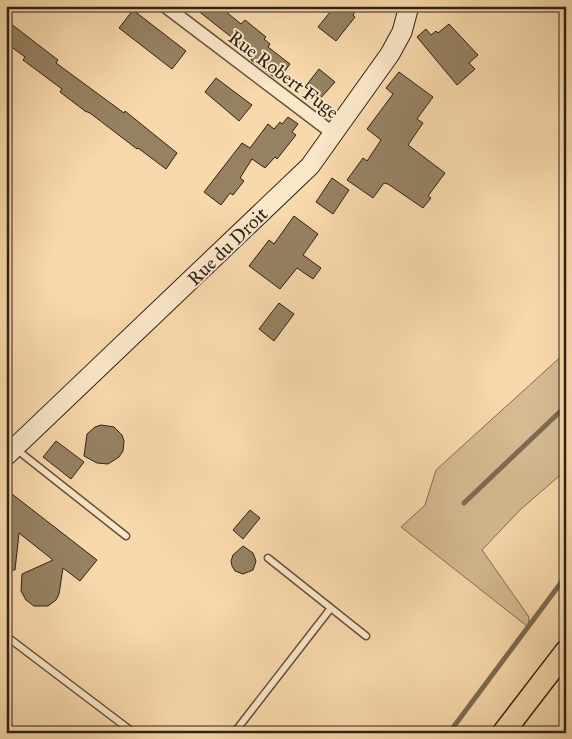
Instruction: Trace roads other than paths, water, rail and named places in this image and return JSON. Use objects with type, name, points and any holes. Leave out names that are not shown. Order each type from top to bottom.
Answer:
[{"type":"main road","points":[[503,733],[566,651]]},
{"type":"street","name":"Rue Robert Fuge","points":[[165,6],[334,134]]},
{"type":"street","name":"Rue du Droit","points":[[11,452],[298,179],[316,159],[395,46],[402,32],[409,6]]},
{"type":"lane","points":[[11,452],[126,536]]},
{"type":"lane","points":[[268,558],[366,636]]},
{"type":"lane","points":[[234,733],[331,608]]},
{"type":"lane","points":[[6,636],[134,733]]},
{"type":"waterway","points":[[464,503],[566,406]]},
{"type":"waterway","points":[[449,733],[566,576]]}]
